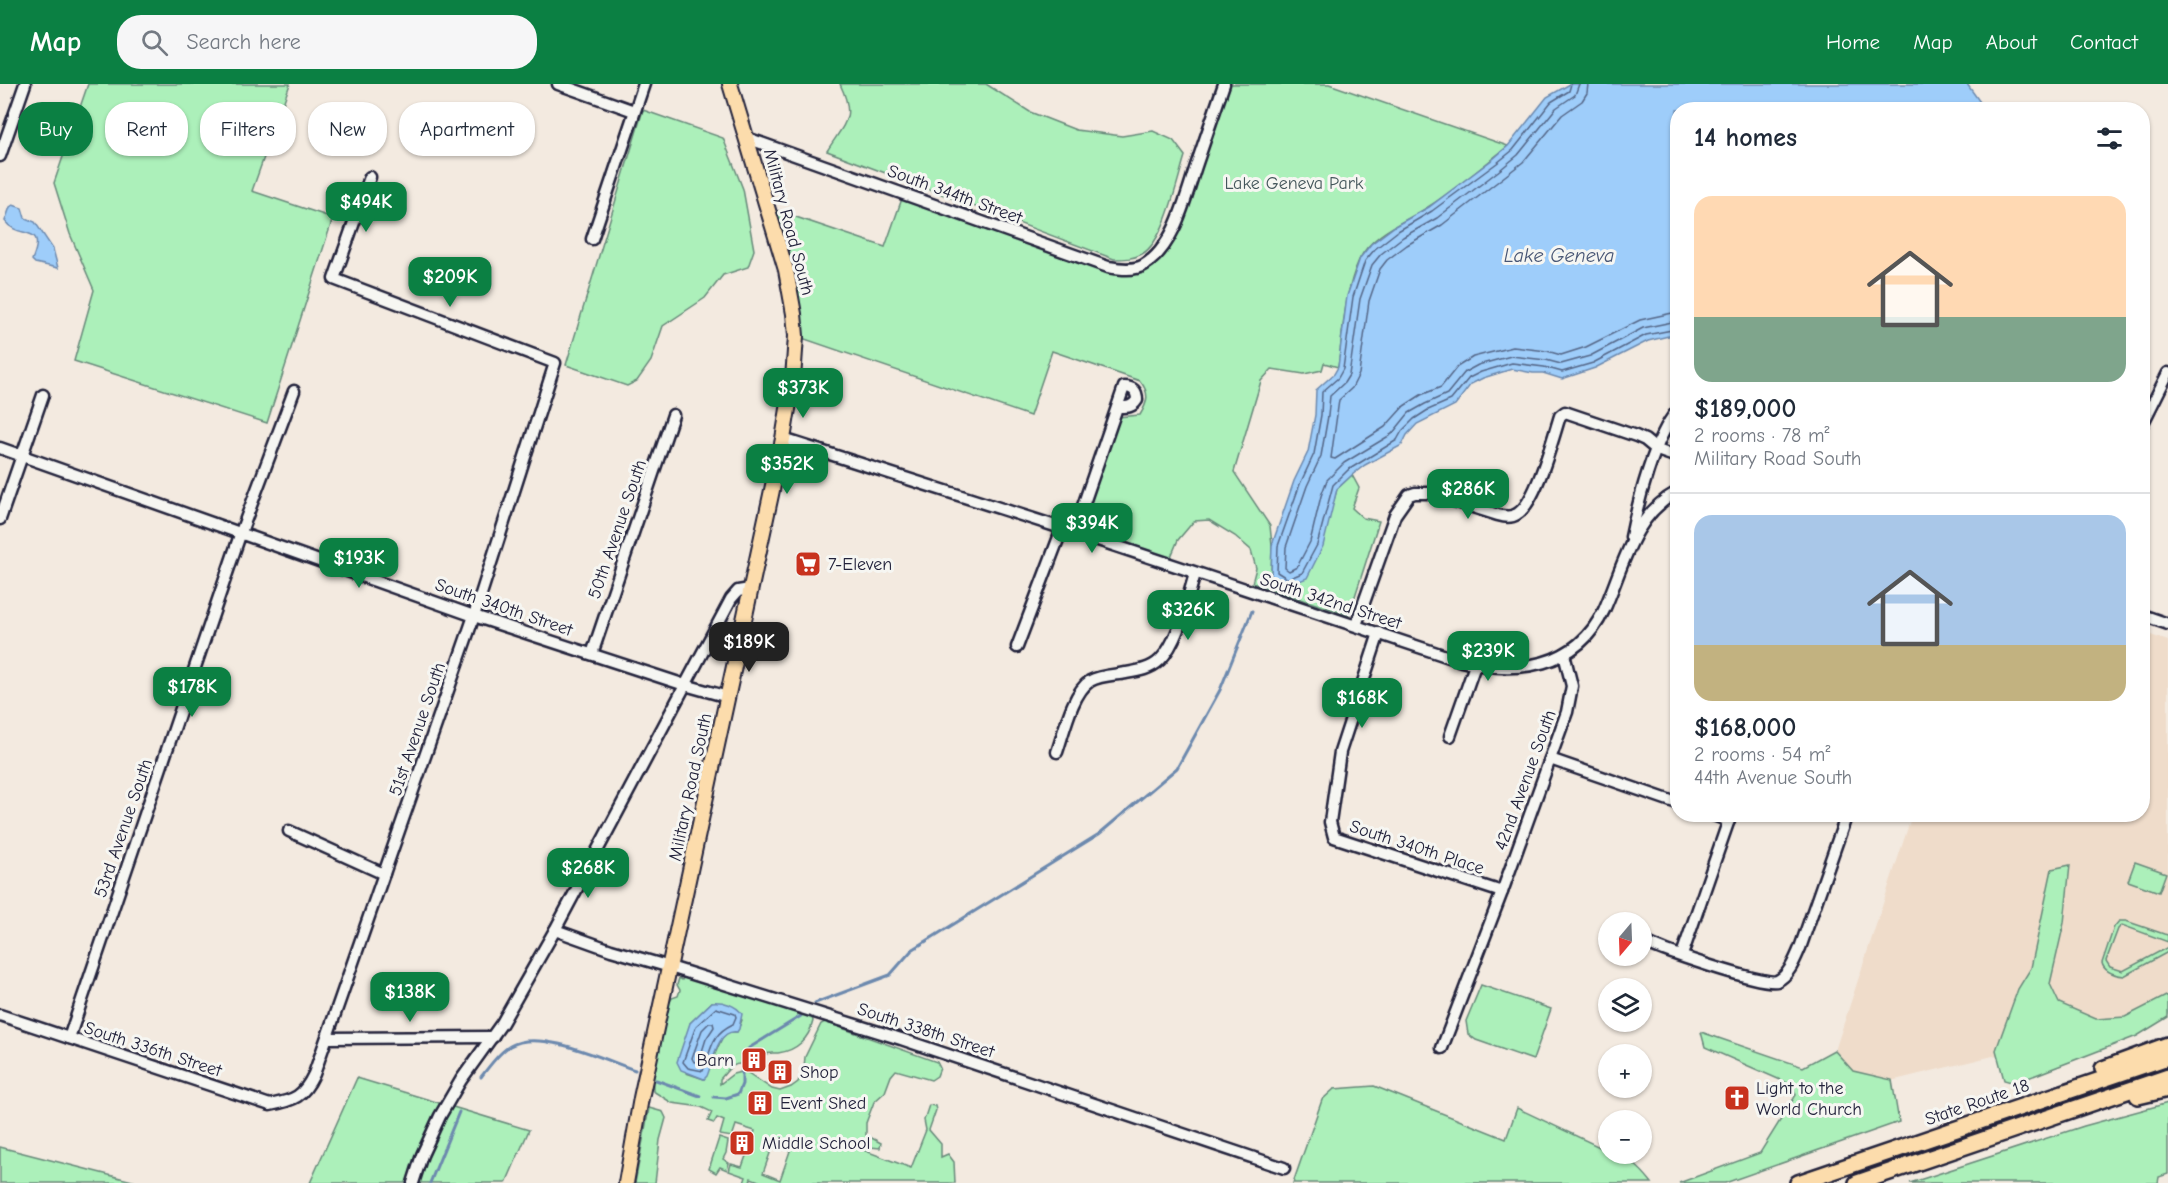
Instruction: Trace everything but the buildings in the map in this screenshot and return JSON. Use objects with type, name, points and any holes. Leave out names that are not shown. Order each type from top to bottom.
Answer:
[{"type":"highway","points":[[2028,1105],[2081,1077],[2168,1045]]},
{"type":"highway","name":"State Route 18","points":[[1798,1183],[2168,1057]]},
{"type":"highway","points":[[1857,1183],[2168,1077]]},
{"type":"highway","points":[[2062,1114],[2168,1089]]},
{"type":"main road","name":"Military Road South","points":[[626,1183],[641,1098],[794,379],[796,336],[786,270],[730,84]]},
{"type":"street","points":[[0,156],[25,84]]},
{"type":"street","points":[[558,84],[634,111]]},
{"type":"street","points":[[592,240],[644,84]]},
{"type":"street","name":"South 344th Street","points":[[747,138],[1108,267],[1129,269],[1142,267],[1151,261],[1160,251],[1174,226],[1224,84]]},
{"type":"street","name":"51st Avenue South","points":[[296,1099],[309,1082],[327,1038],[474,616],[555,363],[334,279],[370,177]]},
{"type":"street","points":[[2150,407],[2168,373]]},
{"type":"street","name":"53rd Avenue South","points":[[69,1038],[241,532],[294,391]]},
{"type":"street","points":[[0,519],[43,395]]},
{"type":"street","points":[[1074,532],[1117,407]]},
{"type":"street","points":[[1356,625],[1395,515],[1408,495],[1429,492],[1498,515],[1508,517],[1516,515],[1525,506],[1536,486],[1560,416],[1565,412],[1636,436],[1645,440],[1656,450],[1670,455]]},
{"type":"street","name":"50th Avenue South","points":[[592,654],[673,415]]},
{"type":"street","points":[[1564,654],[1584,638],[1599,619],[1630,544],[1656,450],[1670,421]]},
{"type":"street","name":"South 342nd Street","points":[[783,439],[1074,532],[1475,665],[1497,668],[1521,667],[1545,662],[1564,654]]},
{"type":"street","name":"South 340th Street","points":[[0,448],[474,616],[728,697]]},
{"type":"street","points":[[1630,544],[1659,505],[1670,497]]},
{"type":"street","points":[[1017,647],[1062,529]]},
{"type":"street","points":[[1057,752],[1071,711],[1082,689],[1089,682],[1099,677],[1138,671],[1160,661],[1175,636],[1195,574]]},
{"type":"street","points":[[413,1183],[422,1155],[444,1107],[473,1061],[493,1037],[555,930],[734,594],[750,589]]},
{"type":"street","points":[[2150,618],[2168,624]]},
{"type":"street","name":"South 340th Place","points":[[1379,633],[1340,752],[1330,825],[1334,837],[1502,892]]},
{"type":"street","name":"42nd Avenue South","points":[[1442,1048],[1502,892],[1567,712],[1571,694],[1571,678],[1564,654]]},
{"type":"street","points":[[1450,736],[1475,665]]},
{"type":"street","points":[[1550,759],[1670,801]]},
{"type":"street","points":[[1682,955],[1729,822]]},
{"type":"street","points":[[1652,944],[1757,980],[1772,982],[1783,978],[1800,948],[1844,822]]},
{"type":"street","points":[[289,831],[384,874]]},
{"type":"street","name":"South 338th Street","points":[[555,930],[611,950],[901,1039],[1284,1168]]},
{"type":"street","name":"South 336th Street","points":[[0,1015],[270,1105],[296,1099]]},
{"type":"street","points":[[327,1038],[493,1037]]},
{"type":"shaded area","points":[[2150,635],[2168,641],[2168,995],[2125,1017],[2096,1019],[2059,1003],[2050,984],[2062,930],[2019,1047],[1997,1055],[1862,1088],[1827,1075],[1910,822],[2150,822]]},
{"type":"green space","points":[[88,84],[290,84],[284,102],[200,102],[200,156],[264,156],[252,191],[333,218],[267,423],[74,361],[94,290],[70,234],[54,183],[63,156],[93,156],[93,102],[82,102]]},
{"type":"green space","points":[[840,84],[986,84],[1030,112],[1076,130],[1122,136],[1153,131],[1173,140],[1185,156],[1164,224],[1150,247],[1142,254],[1132,258],[1114,259],[827,151],[843,126],[848,112]]},
{"type":"green space","name":"Lake Geneva Park","points":[[1224,84],[1329,84],[1508,146],[1438,200],[1380,235],[1365,251],[1359,260],[1350,286],[1338,367],[1324,363],[1322,370],[1304,374],[1272,369],[1261,381],[1234,472],[1270,526],[1271,576],[1334,500],[1337,489],[1352,475],[1359,488],[1352,508],[1363,518],[1379,521],[1349,615],[1252,583],[1256,568],[1251,550],[1235,536],[1209,520],[1194,521],[1178,540],[1170,559],[1092,535],[1082,519],[1117,417],[1140,415],[1145,406],[1147,394],[1140,381],[1052,351],[1030,416],[796,336],[769,208],[885,247],[904,193],[1129,269],[1160,251]]},
{"type":"green space","points":[[643,110],[723,138],[743,189],[754,250],[748,267],[723,275],[705,298],[663,326],[651,361],[637,381],[627,386],[566,365]]},
{"type":"green space","points":[[2135,862],[2166,873],[2159,892],[2128,881]]},
{"type":"green space","points":[[2070,865],[2064,923],[2050,984],[2059,1003],[2096,1019],[2125,1017],[2168,995],[2168,1017],[2137,1036],[2015,1083],[2004,1080],[1996,1050],[2018,989],[2031,968],[2052,869]]},
{"type":"green space","points":[[2119,921],[2126,921],[2168,935],[2168,942],[2122,925],[2118,929],[2106,961],[2110,967],[2123,971],[2168,947],[2168,952],[2124,976],[2107,971],[2102,963],[2114,927]]},
{"type":"green space","points":[[685,975],[812,1017],[813,1021],[805,1039],[796,1047],[785,1052],[763,1055],[752,1051],[745,1064],[733,1065],[720,1079],[720,1084],[733,1074],[745,1071],[772,1089],[780,1091],[791,1087],[798,1082],[805,1057],[821,1024],[825,1022],[937,1062],[940,1068],[937,1076],[931,1080],[896,1070],[885,1092],[874,1102],[866,1123],[866,1135],[881,1143],[880,1148],[870,1147],[863,1150],[911,1168],[926,1130],[924,1120],[929,1105],[935,1106],[936,1110],[929,1130],[941,1144],[941,1157],[948,1154],[954,1162],[955,1183],[759,1183],[751,1178],[750,1183],[744,1183],[746,1177],[729,1171],[731,1164],[742,1167],[755,1131],[736,1125],[732,1137],[720,1135],[724,1121],[717,1118],[714,1123],[708,1121],[712,1112],[701,1107],[672,1103],[653,1091],[655,1056],[663,1019],[672,998],[678,996],[679,978],[682,980]],"holes":[[[712,1002],[742,1020],[737,1032],[727,1032],[722,1038],[704,1079],[686,1073],[690,1023]],[[774,1142],[791,1148],[780,1180],[763,1173]]]},
{"type":"green space","points":[[1481,985],[1551,1009],[1533,1060],[1476,1040],[1468,1034],[1466,1021]]},
{"type":"green space","points":[[1701,1032],[1803,1067],[1834,1050],[1853,1071],[1892,1080],[1899,1122],[1725,1183],[1679,1183],[1760,1153],[1796,1095],[1792,1085],[1705,1047]]},
{"type":"green space","points":[[357,1078],[529,1130],[506,1183],[310,1183]]},
{"type":"green space","points":[[1374,1086],[1506,1139],[1517,1108],[1598,1146],[1598,1164],[1633,1164],[1652,1183],[1293,1183],[1322,1100],[1334,1089]]},
{"type":"green space","points":[[2168,1103],[2168,1174],[2159,1177],[2158,1183],[1910,1183],[2084,1126]]},
{"type":"green space","points":[[649,1108],[663,1112],[666,1118],[660,1140],[655,1183],[635,1183]]},
{"type":"green space","points":[[719,1138],[728,1141],[723,1159],[729,1163],[727,1170],[720,1167],[716,1173],[709,1169]]},
{"type":"green space","points":[[0,1147],[140,1183],[0,1183]]},
{"type":"water","name":"Lake Geneva","points":[[1570,84],[1967,84],[1980,102],[1670,102],[1670,336],[1648,341],[1595,368],[1562,379],[1543,373],[1512,369],[1471,384],[1455,405],[1417,424],[1402,445],[1365,465],[1337,489],[1323,546],[1307,578],[1287,586],[1271,576],[1272,545],[1294,481],[1308,452],[1315,415],[1316,390],[1334,374],[1338,367],[1347,296],[1360,258],[1371,244],[1395,226],[1429,207],[1493,159],[1508,146],[1547,97]]},
{"type":"water","points":[[13,205],[22,208],[25,218],[35,222],[53,249],[58,268],[35,263],[32,260],[36,248],[34,236],[11,227],[5,221]]},
{"type":"water","points":[[712,1002],[729,1004],[742,1014],[737,1032],[730,1032],[720,1041],[704,1079],[681,1070],[677,1062],[690,1023]]},
{"type":"waterway","points":[[1266,584],[1271,576]]},
{"type":"waterway","points":[[815,1003],[890,975],[912,950],[1099,834],[1177,768],[1220,690],[1252,611]]},
{"type":"waterway","points":[[742,1059],[749,1048],[801,1016]]},
{"type":"waterway","points":[[481,1077],[498,1056],[510,1046],[522,1041],[554,1043],[590,1053],[635,1070]]},
{"type":"waterway","points":[[714,1097],[726,1098],[738,1094],[742,1084],[742,1070]]},
{"type":"waterway","points":[[656,1080],[700,1096]]},
{"type":"waterway","points":[[430,1183],[459,1112]]},
{"type":"place","name":"7-Eleven","points":[[808,564]]},
{"type":"place","name":"Barn","points":[[754,1060]]},
{"type":"place","name":"Shop","points":[[780,1072]]},
{"type":"place","name":"Light to the World Church","points":[[1737,1098]]},
{"type":"place","name":"Event Shed","points":[[760,1103]]},
{"type":"place","name":"Middle School","points":[[742,1143]]}]
